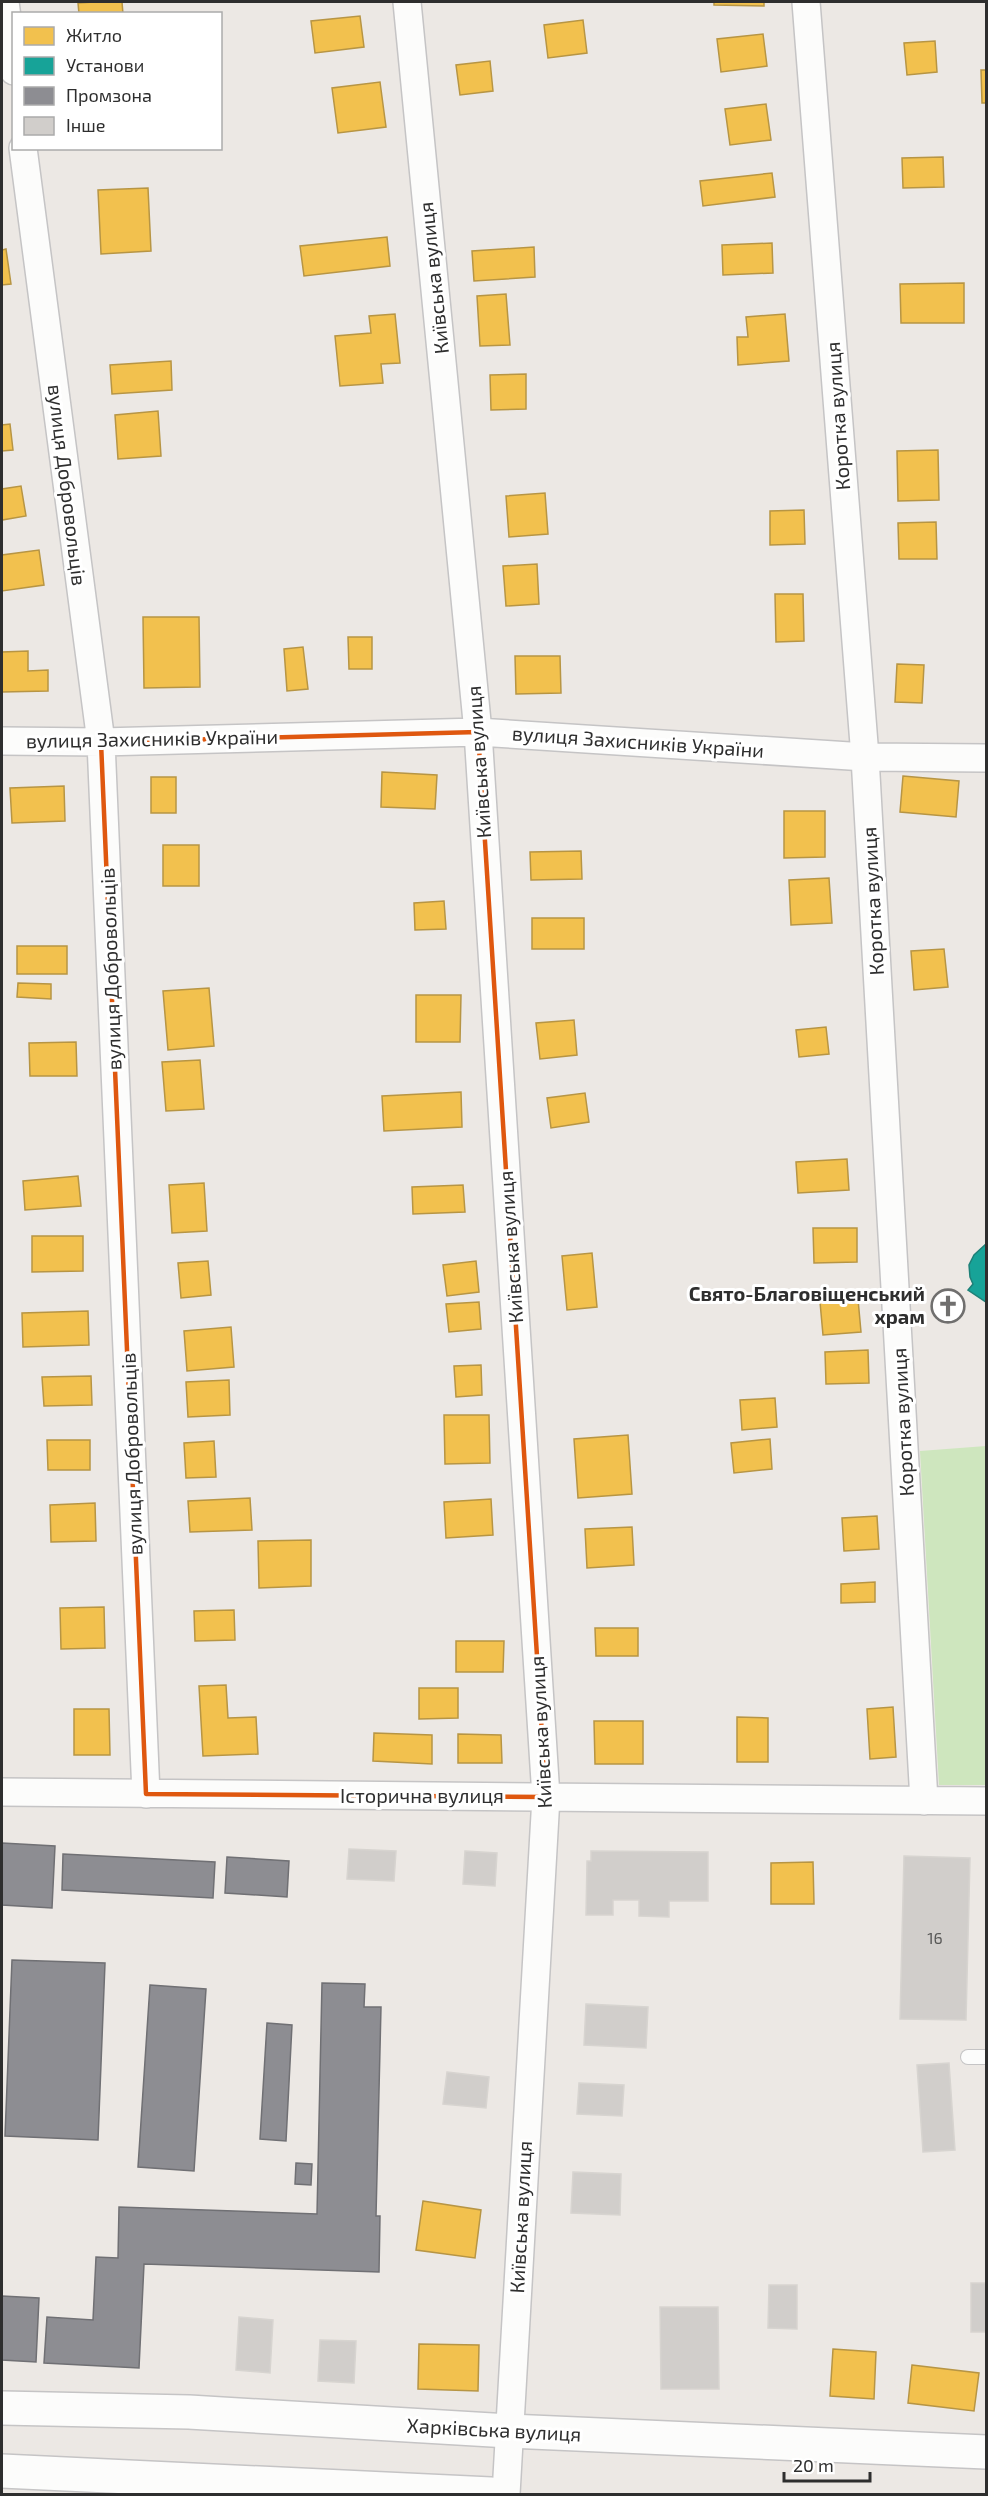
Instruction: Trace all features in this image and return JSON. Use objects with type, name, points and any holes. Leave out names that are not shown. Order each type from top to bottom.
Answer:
[{"type":"street","points":[[4,2],[12,57]]},
{"type":"street","name":"Київська вулиця","points":[[407,2],[478,732],[546,1797],[506,2494]]},
{"type":"street","name":"Коротка вулиця","points":[[806,2],[865,757],[924,1801]]},
{"type":"street","name":"вулиця Добровольців","points":[[23,150],[101,742],[146,1794]]},
{"type":"street","name":"вулиця Захисників України","points":[[2,741],[101,742],[478,732],[865,757],[987,759]]},
{"type":"street","name":"Історична вулиця","points":[[2,1792],[987,1801]]},
{"type":"street","name":"Харківська вулиця","points":[[2,2408],[189,2412],[509,2432],[987,2452]]},
{"type":"street","points":[[2,2471],[491,2494]]},
{"type":"lane","points":[[969,2057],[987,2057]]},
{"type":"highlighted area","points":[[478,732],[546,1797],[146,1794],[101,742]]},
{"type":"green space","points":[[986,1446],[986,1785],[939,1785],[920,1451]]},
{"type":"building: Житло","points":[[122,2],[123,12],[79,12],[78,3]]},
{"type":"building: Житло","points":[[714,2],[764,2],[764,6],[714,5]]},
{"type":"building: Житло","points":[[360,16],[364,47],[315,53],[311,21]]},
{"type":"building: Житло","points":[[583,20],[587,53],[548,58],[544,25]]},
{"type":"building: Житло","points":[[763,34],[767,66],[721,72],[717,39]]},
{"type":"building: Житло","points":[[935,41],[937,72],[907,75],[904,43]]},
{"type":"building: Житло","points":[[490,61],[493,91],[460,95],[456,65]]},
{"type":"building: Житло","points":[[981,70],[986,70],[986,103],[982,103]]},
{"type":"building: Житло","points":[[380,82],[386,127],[338,133],[332,88]]},
{"type":"building: Житло","points":[[766,104],[771,140],[730,145],[725,109]]},
{"type":"building: Житло","points":[[943,157],[944,187],[903,188],[902,158]]},
{"type":"building: Житло","points":[[772,173],[775,197],[703,206],[700,181]]},
{"type":"building: Житло","points":[[148,188],[151,251],[101,254],[98,190]]},
{"type":"building: Житло","points":[[387,237],[390,266],[304,276],[300,246]]},
{"type":"building: Житло","points":[[772,243],[773,273],[723,275],[722,245]]},
{"type":"building: Житло","points":[[534,247],[535,277],[474,281],[472,251]]},
{"type":"building: Житло","points":[[6,249],[11,284],[2,285],[2,250]]},
{"type":"building: Житло","points":[[964,283],[964,323],[901,323],[900,284]]},
{"type":"building: Житло","points":[[506,294],[510,345],[480,346],[477,296]]},
{"type":"building: Житло","points":[[395,314],[400,363],[381,364],[383,383],[340,386],[335,336],[371,333],[369,316]]},
{"type":"building: Житло","points":[[785,314],[789,361],[738,365],[737,337],[748,337],[746,317]]},
{"type":"building: Житло","points":[[171,361],[172,390],[112,394],[110,365]]},
{"type":"building: Житло","points":[[526,374],[526,409],[491,410],[490,375]]},
{"type":"building: Житло","points":[[158,411],[161,456],[118,459],[115,415]]},
{"type":"building: Житло","points":[[10,424],[13,450],[2,451],[2,425]]},
{"type":"building: Житло","points":[[938,450],[939,500],[898,501],[897,451]]},
{"type":"building: Житло","points":[[21,486],[26,516],[2,520],[2,489]]},
{"type":"building: Житло","points":[[545,493],[548,534],[509,537],[506,496]]},
{"type":"building: Житло","points":[[804,510],[805,544],[770,545],[770,511]]},
{"type":"building: Житло","points":[[936,522],[937,559],[899,559],[898,523]]},
{"type":"building: Житло","points":[[39,550],[44,585],[2,591],[2,555]]},
{"type":"building: Житло","points":[[537,564],[539,604],[506,606],[503,566]]},
{"type":"building: Житло","points":[[775,594],[803,594],[804,641],[776,642]]},
{"type":"building: Житло","points":[[143,617],[199,617],[200,687],[144,688]]},
{"type":"building: Житло","points":[[348,637],[372,637],[372,669],[349,669]]},
{"type":"building: Житло","points":[[303,647],[308,689],[287,691],[284,649]]},
{"type":"building: Житло","points":[[28,651],[28,671],[48,670],[48,691],[2,692],[2,652]]},
{"type":"building: Житло","points":[[515,656],[560,656],[561,693],[516,694]]},
{"type":"building: Житло","points":[[897,664],[924,665],[922,703],[895,702]]},
{"type":"building: Житло","points":[[382,772],[437,775],[435,809],[381,807]]},
{"type":"building: Житло","points":[[903,776],[959,781],[956,817],[900,812]]},
{"type":"building: Житло","points":[[151,777],[176,777],[176,813],[151,813]]},
{"type":"building: Житло","points":[[64,786],[65,821],[12,823],[10,788]]},
{"type":"building: Житло","points":[[784,811],[825,811],[825,857],[784,858]]},
{"type":"building: Житло","points":[[163,845],[199,845],[199,886],[163,886]]},
{"type":"building: Житло","points":[[581,851],[582,879],[531,880],[530,852]]},
{"type":"building: Житло","points":[[829,878],[832,923],[791,925],[789,880]]},
{"type":"building: Житло","points":[[444,901],[446,929],[415,930],[414,903]]},
{"type":"building: Житло","points":[[532,918],[584,918],[584,949],[532,949]]},
{"type":"building: Житло","points":[[17,946],[67,946],[67,974],[17,974]]},
{"type":"building: Житло","points":[[944,949],[948,987],[914,990],[911,951]]},
{"type":"building: Житло","points":[[18,983],[51,984],[51,999],[17,997]]},
{"type":"building: Житло","points":[[209,988],[214,1046],[168,1050],[163,991]]},
{"type":"building: Житло","points":[[416,995],[461,995],[460,1042],[416,1042]]},
{"type":"building: Житло","points":[[574,1020],[577,1055],[540,1059],[536,1023]]},
{"type":"building: Житло","points":[[826,1027],[829,1054],[799,1057],[796,1030]]},
{"type":"building: Житло","points":[[76,1042],[77,1076],[30,1076],[29,1043]]},
{"type":"building: Житло","points":[[200,1060],[204,1109],[166,1111],[162,1062]]},
{"type":"building: Житло","points":[[461,1092],[462,1127],[384,1131],[382,1096]]},
{"type":"building: Житло","points":[[585,1093],[589,1122],[551,1128],[547,1098]]},
{"type":"building: Житло","points":[[847,1159],[849,1190],[798,1193],[796,1162]]},
{"type":"building: Житло","points":[[78,1176],[81,1206],[25,1210],[23,1181]]},
{"type":"building: Житло","points":[[204,1183],[207,1231],[172,1233],[169,1185]]},
{"type":"building: Житло","points":[[463,1185],[465,1212],[413,1214],[412,1187]]},
{"type":"building: Житло","points":[[813,1228],[857,1228],[857,1262],[814,1263]]},
{"type":"building: Житло","points":[[32,1236],[83,1236],[83,1271],[32,1272]]},
{"type":"building: Житло","points":[[592,1253],[597,1307],[567,1310],[562,1256]]},
{"type":"building: Житло","points":[[208,1261],[211,1295],[181,1298],[178,1263]]},
{"type":"building: Житло","points":[[476,1261],[479,1292],[447,1296],[443,1265]]},
{"type":"building: Житло","points":[[858,1299],[861,1332],[823,1335],[820,1302]]},
{"type":"building: Житло","points":[[479,1302],[481,1329],[449,1332],[446,1304]]},
{"type":"building: Житло","points":[[88,1311],[89,1345],[23,1347],[22,1313]]},
{"type":"building: Житло","points":[[231,1327],[234,1367],[187,1371],[184,1331]]},
{"type":"building: Житло","points":[[868,1350],[869,1383],[826,1384],[825,1352]]},
{"type":"building: Житло","points":[[481,1365],[482,1395],[456,1397],[454,1366]]},
{"type":"building: Житло","points":[[91,1376],[92,1405],[44,1406],[42,1377]]},
{"type":"building: Житло","points":[[229,1380],[230,1415],[188,1417],[186,1382]]},
{"type":"building: Житло","points":[[775,1398],[777,1427],[742,1430],[740,1400]]},
{"type":"building: Житло","points":[[444,1415],[489,1415],[490,1463],[445,1464]]},
{"type":"building: Житло","points":[[628,1435],[632,1494],[578,1498],[574,1439]]},
{"type":"building: Житло","points":[[770,1439],[772,1469],[734,1473],[731,1443]]},
{"type":"building: Житло","points":[[47,1440],[90,1440],[90,1470],[48,1470]]},
{"type":"building: Житло","points":[[214,1441],[216,1477],[186,1478],[184,1443]]},
{"type":"building: Житло","points":[[250,1498],[252,1530],[190,1532],[188,1501]]},
{"type":"building: Житло","points":[[491,1499],[493,1535],[446,1538],[444,1502]]},
{"type":"building: Житло","points":[[95,1503],[96,1541],[51,1542],[50,1505]]},
{"type":"building: Житло","points":[[877,1516],[879,1549],[844,1551],[842,1518]]},
{"type":"building: Житло","points":[[632,1527],[634,1565],[587,1568],[585,1529]]},
{"type":"building: Житло","points":[[311,1540],[311,1586],[259,1588],[258,1541]]},
{"type":"building: Житло","points":[[875,1582],[875,1602],[841,1603],[841,1584]]},
{"type":"building: Житло","points":[[104,1607],[105,1648],[61,1649],[60,1608]]},
{"type":"building: Житло","points":[[234,1610],[235,1640],[195,1641],[194,1611]]},
{"type":"building: Житло","points":[[595,1628],[638,1628],[638,1656],[596,1656]]},
{"type":"building: Житло","points":[[456,1641],[504,1641],[503,1672],[456,1672]]},
{"type":"building: Житло","points":[[226,1685],[228,1718],[256,1717],[258,1754],[203,1756],[199,1686]]},
{"type":"building: Житло","points":[[419,1688],[458,1688],[458,1718],[419,1719]]},
{"type":"building: Житло","points":[[893,1707],[896,1757],[870,1759],[867,1709]]},
{"type":"building: Житло","points":[[74,1709],[109,1709],[110,1755],[74,1755]]},
{"type":"building: Житло","points":[[737,1717],[768,1718],[768,1762],[737,1762]]},
{"type":"building: Житло","points":[[594,1721],[643,1721],[643,1764],[595,1764]]},
{"type":"building: Житло","points":[[374,1733],[432,1735],[432,1764],[373,1761]]},
{"type":"building: Житло","points":[[458,1734],[501,1735],[502,1763],[458,1763]]},
{"type":"building: Житло","points":[[813,1862],[814,1904],[771,1904],[771,1863]]},
{"type":"building: Житло","points":[[423,2201],[481,2210],[475,2258],[416,2250]]},
{"type":"building: Житло","points":[[419,2344],[479,2345],[478,2391],[418,2389]]},
{"type":"building: Житло","points":[[833,2349],[876,2352],[874,2399],[830,2396]]},
{"type":"building: Житло","points":[[912,2365],[979,2373],[974,2411],[908,2403]]},
{"type":"building: Установи","points":[[986,1244],[986,1302],[968,1290],[973,1284],[969,1265],[974,1255]]},
{"type":"building: Промзона","points":[[2,1843],[55,1846],[52,1908],[2,1905]]},
{"type":"building: Промзона","points":[[63,1854],[215,1862],[213,1898],[62,1890]]},
{"type":"building: Промзона","points":[[227,1857],[289,1861],[287,1897],[225,1893]]},
{"type":"building: Промзона","points":[[12,1960],[105,1963],[98,2140],[5,2136]]},
{"type":"building: Промзона","points":[[322,1983],[365,1984],[364,2007],[381,2007],[376,2216],[380,2216],[379,2272],[144,2264],[139,2368],[44,2363],[47,2317],[93,2320],[96,2257],[118,2258],[119,2207],[317,2214]]},
{"type":"building: Промзона","points":[[150,1985],[206,1989],[194,2171],[138,2167]]},
{"type":"building: Промзона","points":[[267,2023],[292,2025],[286,2141],[260,2139]]},
{"type":"building: Промзона","points":[[296,2163],[312,2164],[311,2185],[295,2184]]},
{"type":"building: Промзона","points":[[2,2296],[39,2298],[36,2362],[2,2360]]},
{"type":"building: Інше","points":[[349,1849],[396,1851],[394,1881],[347,1879]]},
{"type":"building: Інше","points":[[465,1851],[497,1853],[495,1886],[463,1884]]},
{"type":"building: Інше","points":[[591,1851],[708,1852],[708,1901],[669,1901],[669,1917],[639,1916],[639,1900],[613,1900],[613,1915],[586,1915],[587,1861],[591,1861]]},
{"type":"building: Інше","points":[[904,1856],[970,1858],[966,2020],[900,2019]]},
{"type":"building: Інше","points":[[586,2004],[648,2007],[646,2048],[584,2045]]},
{"type":"building: Інше","points":[[949,2063],[955,2150],[923,2152],[917,2065]]},
{"type":"building: Інше","points":[[447,2072],[489,2077],[486,2108],[443,2104]]},
{"type":"building: Інше","points":[[579,2083],[624,2085],[622,2116],[577,2114]]},
{"type":"building: Інше","points":[[573,2172],[621,2174],[620,2215],[571,2213]]},
{"type":"building: Інше","points":[[971,2283],[986,2283],[986,2332],[971,2332]]},
{"type":"building: Інше","points":[[769,2285],[797,2285],[797,2329],[768,2328]]},
{"type":"building: Інше","points":[[660,2307],[718,2307],[719,2389],[661,2389]]},
{"type":"building: Інше","points":[[239,2317],[273,2320],[270,2373],[236,2370]]},
{"type":"building: Інше","points":[[320,2340],[356,2341],[354,2383],[318,2381]]},
{"type":"place","name":"Свято-Благовіщенський храм","points":[[948,1306]]}]
